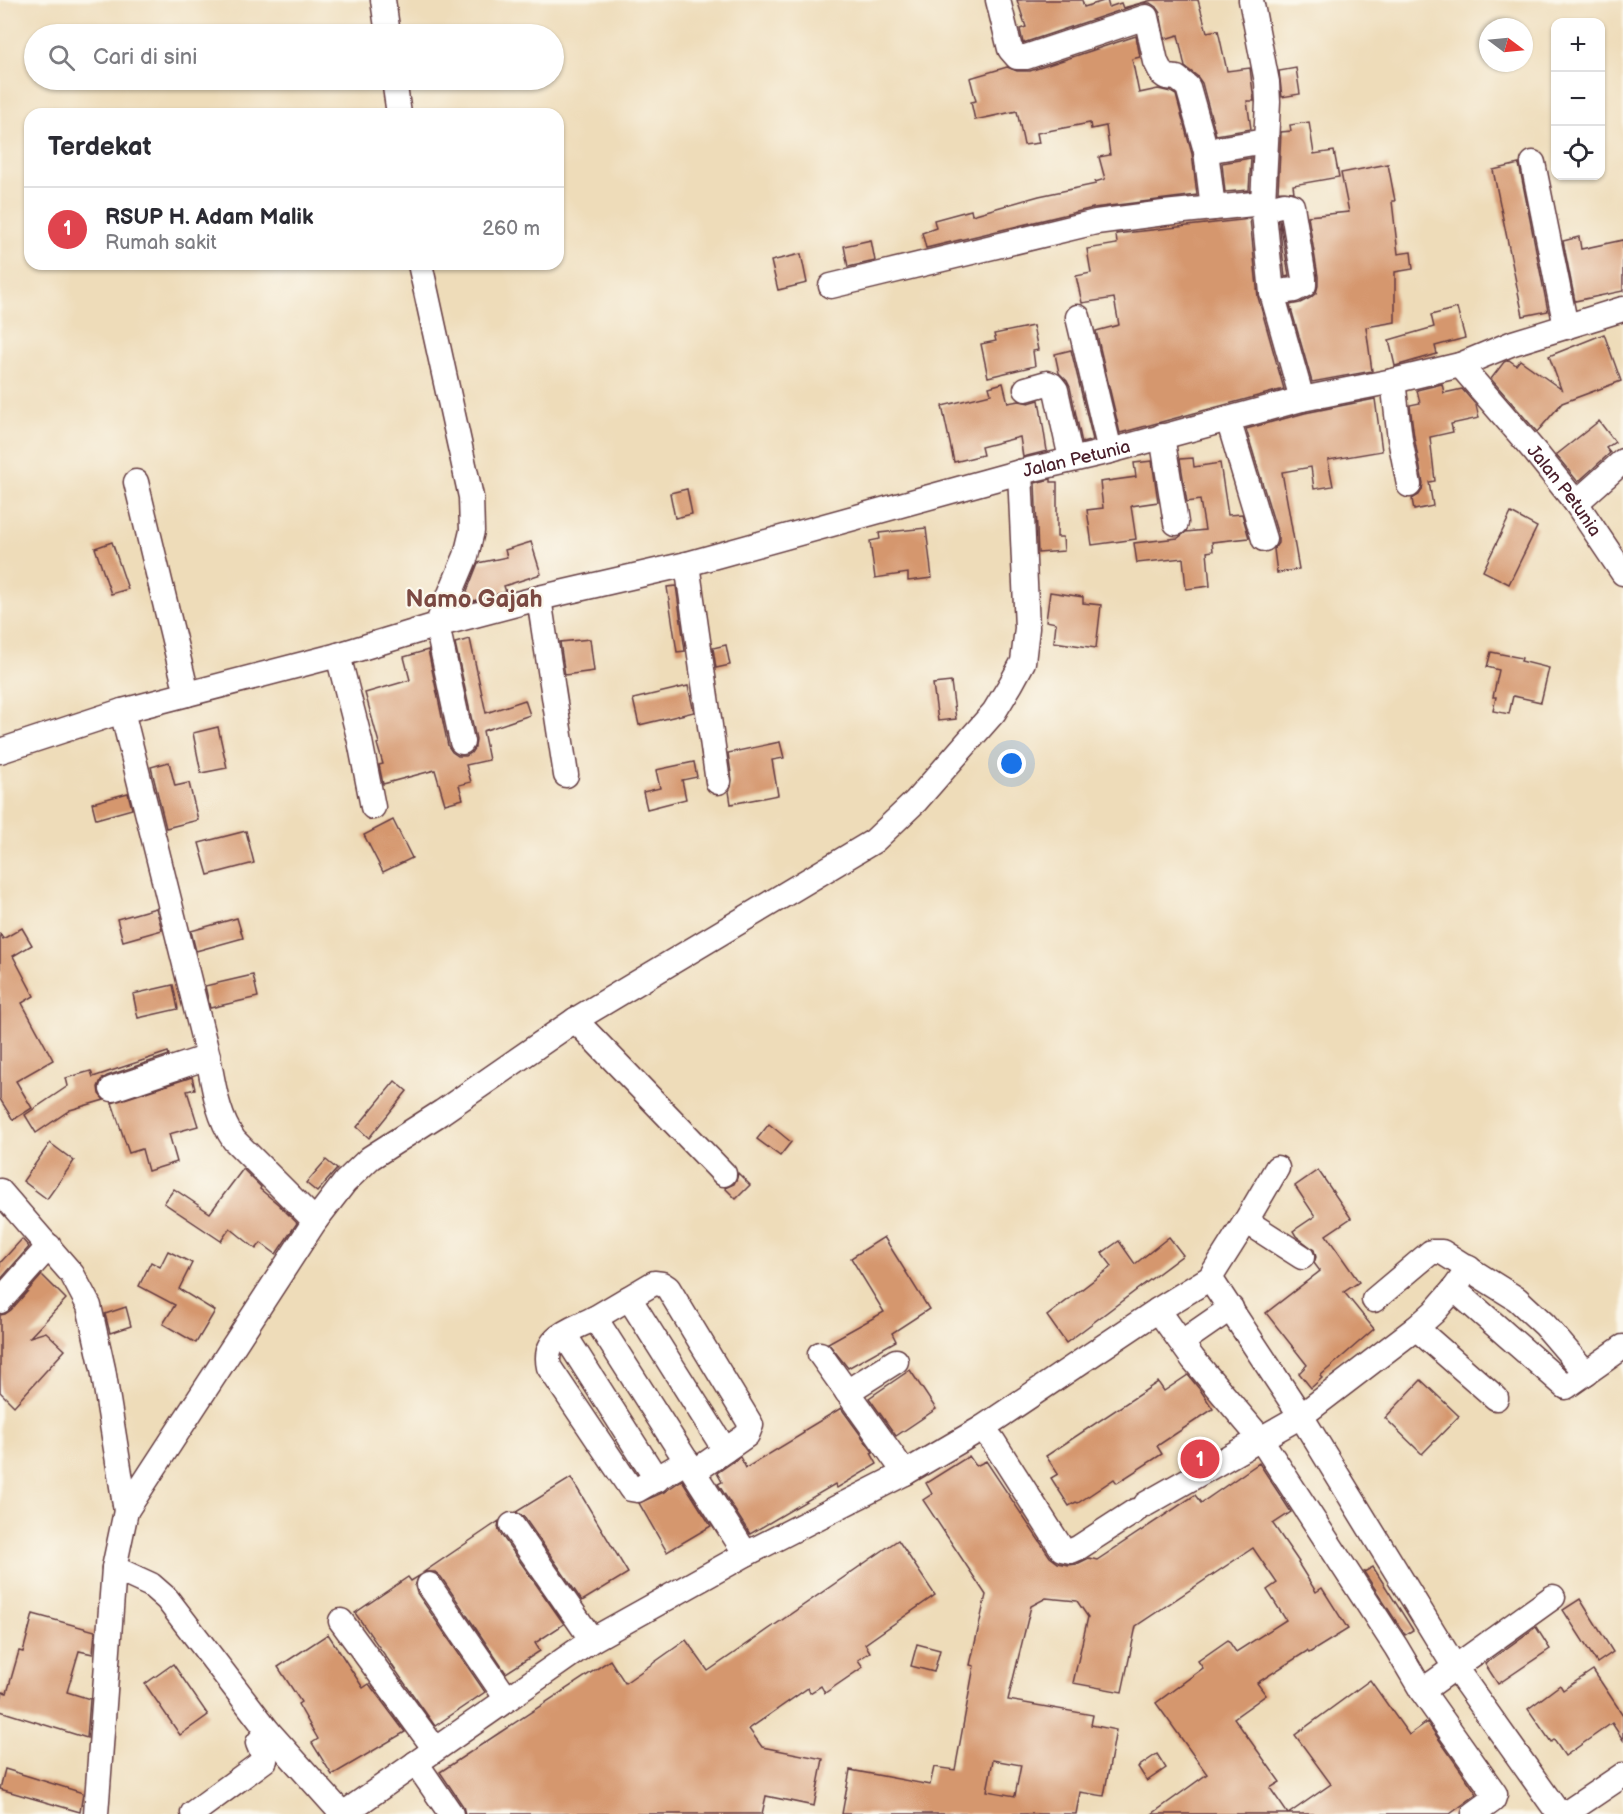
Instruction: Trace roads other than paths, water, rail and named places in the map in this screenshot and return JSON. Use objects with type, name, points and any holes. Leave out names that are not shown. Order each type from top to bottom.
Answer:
[{"type":"street","points":[[383,0],[387,24]]},
{"type":"street","points":[[998,0],[1010,49],[1020,58],[1142,8],[1159,69],[1166,77],[1177,78],[1188,87],[1206,151],[1213,208]]},
{"type":"street","points":[[1251,0],[1267,82],[1263,206],[1272,293],[1302,399]]},
{"type":"street","points":[[395,90],[398,108]]},
{"type":"street","points":[[1206,151],[1265,141]]},
{"type":"street","points":[[1533,163],[1566,327]]},
{"type":"street","points":[[831,286],[1088,224],[1213,208],[1285,204],[1292,206],[1304,285],[1272,293]]},
{"type":"street","points":[[421,270],[471,497],[472,531],[466,556],[437,625],[462,742]]},
{"type":"street","points":[[1460,365],[1513,343],[1623,309]]},
{"type":"street","points":[[1078,317],[1110,451]]},
{"type":"street","name":"Jalan Petunia","points":[[0,750],[122,711],[539,598],[687,564],[1020,472],[1110,451],[1302,399],[1460,365],[1576,503],[1623,573]]},
{"type":"street","points":[[1393,381],[1400,439],[1409,485]]},
{"type":"street","points":[[1026,389],[1047,383],[1056,390],[1071,459]]},
{"type":"street","points":[[1228,419],[1264,538]]},
{"type":"street","points":[[1162,436],[1176,523]]},
{"type":"street","points":[[1576,503],[1623,461]]},
{"type":"street","points":[[126,1511],[315,1221],[345,1182],[370,1158],[442,1112],[575,1020],[874,841],[916,801],[994,712],[1023,662],[1027,628],[1020,472]]},
{"type":"street","points":[[136,482],[187,694]]},
{"type":"street","points":[[687,564],[718,782]]},
{"type":"street","points":[[539,598],[566,775]]},
{"type":"street","points":[[338,654],[360,741],[373,807]]},
{"type":"street","points":[[122,711],[208,1058],[219,1111],[234,1140],[315,1221]]},
{"type":"street","points":[[575,1020],[724,1174]]},
{"type":"street","points":[[112,1089],[208,1058]]},
{"type":"street","points":[[114,1568],[150,1585],[167,1599],[268,1731],[337,1808],[346,1812],[592,1640],[746,1554],[905,1473],[982,1428],[1158,1310],[1210,1278],[1277,1168]]},
{"type":"street","points":[[0,1191],[72,1274],[89,1306],[103,1369],[126,1511],[114,1568],[96,1814]]},
{"type":"street","points":[[1246,1221],[1302,1257]]},
{"type":"street","points":[[0,1301],[49,1246]]},
{"type":"street","points":[[1374,1300],[1431,1252],[1442,1252],[1517,1299],[1545,1325],[1586,1373]]},
{"type":"street","points":[[982,1428],[993,1441],[1062,1549],[1071,1551],[1301,1416],[1416,1328],[1434,1312],[1469,1268]]},
{"type":"street","points":[[1210,1278],[1301,1416],[1456,1669],[1559,1814]]},
{"type":"street","points":[[654,1283],[668,1288],[751,1425],[747,1435],[725,1450],[657,1480],[564,1334],[595,1318],[654,1283]]},
{"type":"street","points":[[1454,1289],[1566,1387],[1623,1347]]},
{"type":"street","points":[[629,1298],[725,1450]]},
{"type":"street","points":[[1182,1342],[1231,1308]]},
{"type":"street","points":[[1158,1310],[1193,1359],[1260,1438],[1396,1647],[1422,1691],[1495,1794],[1493,1800],[1474,1814]]},
{"type":"street","points":[[595,1318],[746,1554]]},
{"type":"street","points":[[1416,1328],[1496,1398]]},
{"type":"street","points":[[820,1354],[905,1473]]},
{"type":"street","points":[[847,1392],[896,1360]]},
{"type":"street","points":[[512,1526],[592,1640]]},
{"type":"street","points":[[429,1585],[507,1699]]},
{"type":"street","points":[[1422,1691],[1456,1669],[1553,1597]]},
{"type":"street","points":[[341,1621],[375,1666],[425,1756],[452,1814]]},
{"type":"street","points":[[193,1813],[265,1760],[258,1743],[268,1731]]},
{"type":"street","points":[[1565,1814],[1623,1774]]},
{"type":"place","name":"RSUP H. Adam Malik","points":[[1200,1459]]},
{"type":"district","name":"Namo Gajah","points":[[474,599]]}]
